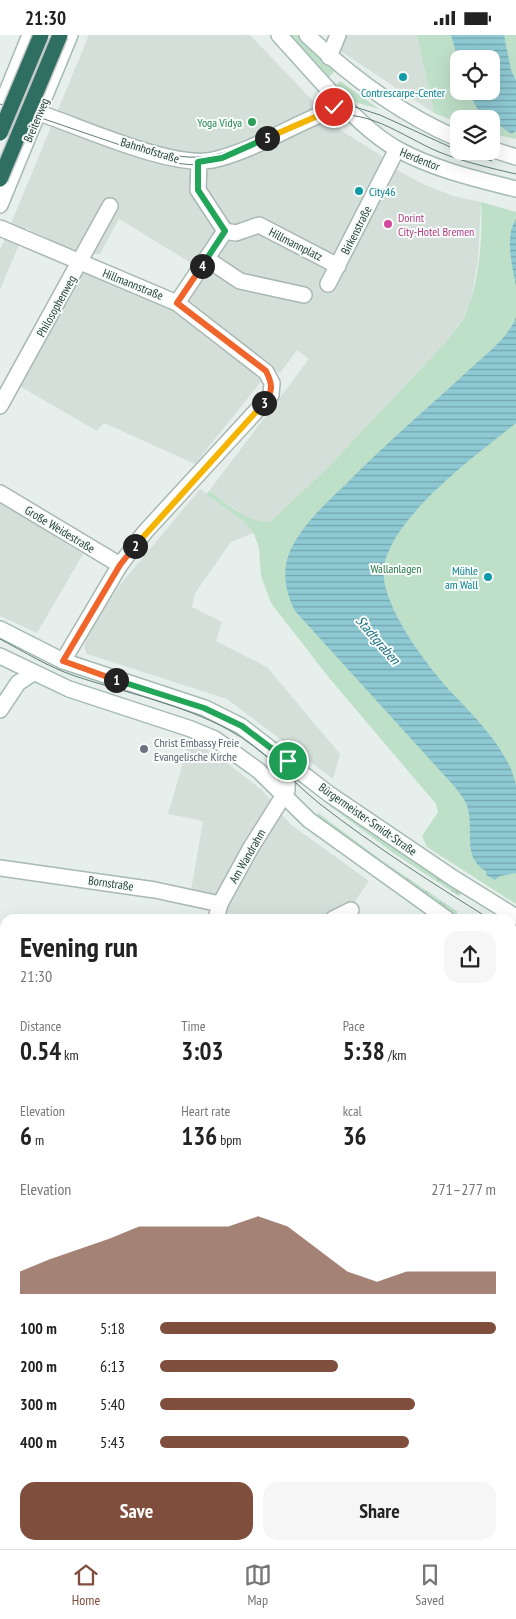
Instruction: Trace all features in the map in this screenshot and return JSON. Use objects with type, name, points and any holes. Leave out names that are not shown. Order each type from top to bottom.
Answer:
[{"type":"highway","points":[[0,133],[41,35]]},
{"type":"highway","points":[[0,179],[60,35]]},
{"type":"street","points":[[0,109],[30,35]]},
{"type":"street","name":"Breitenweg","points":[[0,205],[70,35]]},
{"type":"street","name":"Herdentor","points":[[279,35],[371,131],[397,149],[474,179],[516,189]]},
{"type":"street","points":[[307,35],[329,57],[396,106],[450,134]]},
{"type":"street","points":[[329,57],[338,35]]},
{"type":"street","name":"Bahnhofstraße","points":[[39,113],[175,159],[198,162],[217,159],[233,153],[329,111],[340,100]]},
{"type":"street","name":"Birkenstraße","points":[[328,284],[397,149]]},
{"type":"street","points":[[500,152],[516,157]]},
{"type":"street","points":[[177,303],[225,231],[198,190],[198,162]]},
{"type":"street","name":"Philosophenweg","points":[[0,406],[110,207]]},
{"type":"street","name":"Hillmannplatz","points":[[225,231],[236,233],[259,225],[338,265]]},
{"type":"street","name":"Hillmannstraße","points":[[0,228],[177,303],[266,371],[272,383],[271,395],[145,532],[120,565]]},
{"type":"street","points":[[207,259],[240,281],[304,295]]},
{"type":"street","name":"Große Weidestraße","points":[[0,493],[120,565]]},
{"type":"street","points":[[63,661],[120,565]]},
{"type":"street","name":"Bürgermeister-Smidt-Straße","points":[[0,629],[63,661],[204,708],[242,726],[329,793],[453,878],[511,914]]},
{"type":"street","points":[[0,656],[32,673],[69,689],[191,729],[215,739],[259,771],[309,820],[440,914]]},
{"type":"street","points":[[0,710],[18,683],[32,673]]},
{"type":"street","points":[[283,796],[288,781],[288,761]]},
{"type":"street","name":"Am Wandrahm","points":[[218,911],[250,849],[283,796]]},
{"type":"street","name":"Bornstraße","points":[[0,868],[155,890],[218,911]]},
{"type":"street","points":[[343,914],[351,910]]},
{"type":"shaded area","points":[[89,35],[250,35],[342,131],[382,156],[382,162],[425,185],[453,196],[481,202],[478,260],[471,301],[462,320],[446,342],[327,468],[270,522],[259,522],[250,519],[209,491],[309,359],[297,350],[280,373],[272,368],[195,464],[104,423],[97,431],[16,384],[82,265],[173,305],[196,266],[119,219],[100,254],[78,253],[26,228],[0,290],[0,250]]},
{"type":"shaded area","name":"Contrescarpe-Center","points":[[329,35],[417,35],[434,113],[342,52]]},
{"type":"shaded area","points":[[200,489],[243,521],[253,533],[231,542],[195,593],[192,607],[222,622],[216,641],[267,667],[340,754],[333,779],[227,699],[87,654],[84,647],[87,634],[119,586]]},
{"type":"shaded area","points":[[0,493],[56,527],[52,535],[83,554],[37,633],[0,616]]},
{"type":"shaded area","points":[[190,739],[222,759],[262,790],[290,824],[369,881],[351,907],[338,914],[217,914],[220,903],[190,896],[203,821],[168,814]]},
{"type":"green space","points":[[287,35],[297,35],[335,71],[329,77]]},
{"type":"green space","points":[[417,35],[516,35],[516,139],[500,136],[500,110],[450,110],[450,119],[434,113]]},
{"type":"green space","points":[[340,81],[379,109],[351,101],[336,86]]},
{"type":"green space","name":"Wallanlagen","points":[[481,202],[516,212],[516,904],[427,847],[422,836],[438,812],[436,804],[330,679],[271,603],[261,576],[259,548],[254,534],[243,521],[206,494],[209,491],[246,516],[270,522],[327,468],[446,342],[462,321],[468,309],[476,279],[479,263]]},
{"type":"green space","points":[[328,800],[463,891],[459,896],[392,852],[326,803]]},
{"type":"green space","points":[[318,813],[384,862],[458,912],[456,914],[450,914],[315,817]]},
{"type":"water","points":[[451,35],[504,35],[511,70],[516,81],[516,131],[512,134],[500,126],[500,110],[478,110],[473,100],[500,100],[500,50],[455,50]]},
{"type":"water","points":[[516,219],[516,288],[510,243],[512,226]]},
{"type":"water","name":"Stadtgraben","points":[[516,317],[516,423],[439,487],[420,506],[403,526],[391,546],[384,566],[384,581],[389,598],[397,617],[408,635],[433,670],[492,737],[513,774],[516,786],[516,873],[500,876],[495,880],[486,875],[486,871],[473,858],[469,812],[462,796],[295,611],[289,596],[285,573],[291,549],[315,514],[376,455],[497,345]]},
{"type":"tram line","points":[[0,104],[167,161],[196,165],[225,161],[322,118],[338,115],[353,116],[382,124],[448,156],[516,174]]},
{"type":"tram line","points":[[298,120],[326,108],[352,106],[380,115],[450,147]]},
{"type":"tram line","points":[[174,155],[188,157],[216,155],[242,146],[280,128]]},
{"type":"tram line","points":[[0,639],[65,672],[173,706],[229,730],[253,746],[309,795],[361,835],[482,914]]},
{"type":"place","name":"Contrescarpe-Center","points":[[403,77]]},
{"type":"place","name":"Yoga Vidya","points":[[252,122]]},
{"type":"place","name":"City46","points":[[359,191]]},
{"type":"place","name":"Dorint City-Hotel Bremen","points":[[388,224]]},
{"type":"place","name":"Mühle am Wall","points":[[488,577]]},
{"type":"place","name":"Christ Embassy Freie Evangelische Kirche","points":[[144,749]]},
{"type":"route","points":[[288,761],[242,726],[204,708],[63,661],[120,565],[145,532],[271,395],[272,383],[266,371],[177,303],[225,231],[198,190],[198,162],[222,158],[329,111],[334,107]]}]
